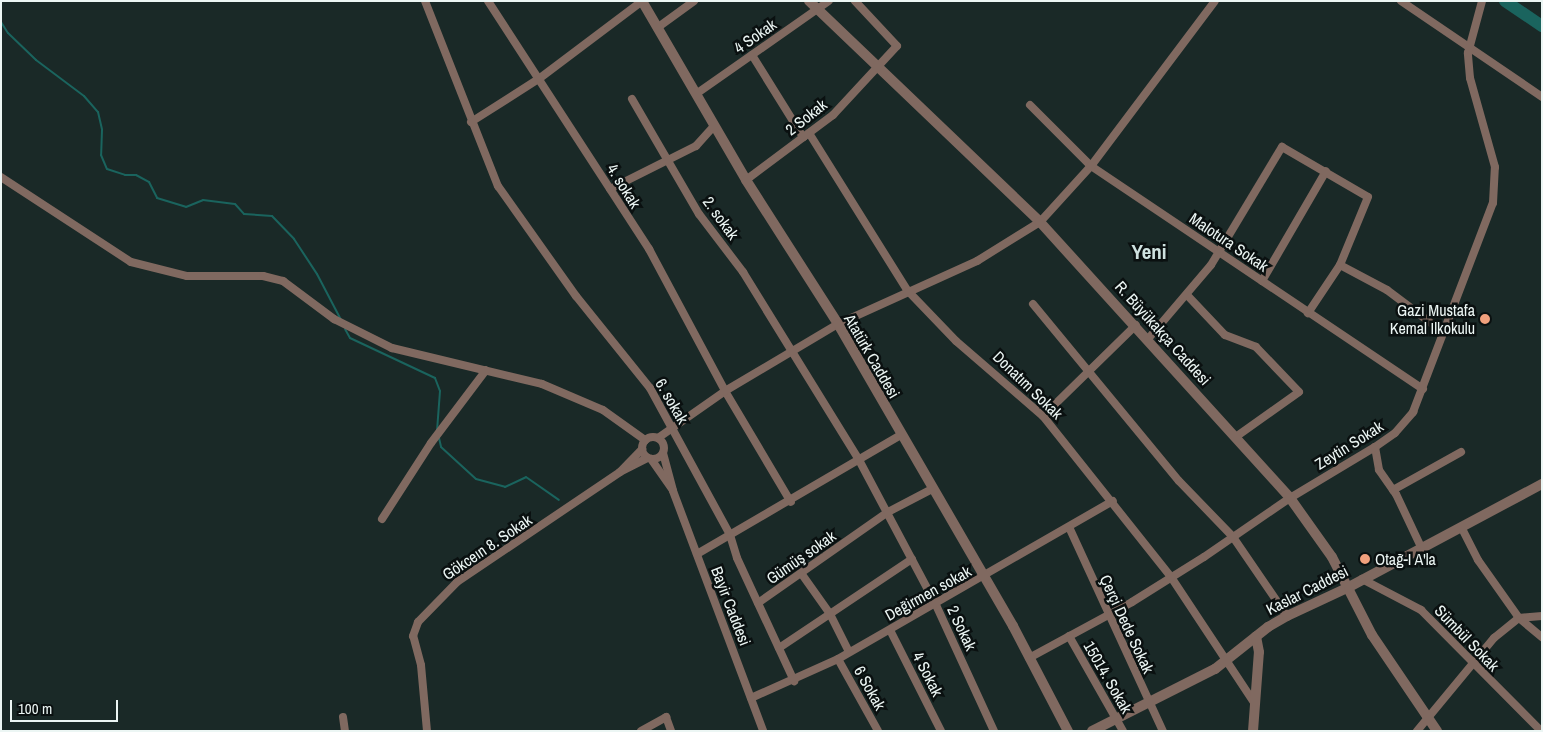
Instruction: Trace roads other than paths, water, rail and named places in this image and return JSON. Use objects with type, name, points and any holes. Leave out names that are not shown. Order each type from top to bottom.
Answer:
[{"type":"street","name":"6. sokak","points":[[425,1],[471,122],[498,186],[529,233],[645,382],[730,536],[758,603]]},
{"type":"street","name":"4. sokak","points":[[488,1],[540,78],[649,249],[725,391],[791,502]]},
{"type":"street","points":[[471,122],[540,78],[642,1]]},
{"type":"street","name":"Atatürk Caddesi","points":[[642,1],[746,180],[838,324],[984,578],[1068,731]]},
{"type":"street","points":[[657,28],[694,1]]},
{"type":"street","name":"R. Büyükakça Caddesi","points":[[809,1],[1040,222],[1237,436],[1290,498],[1332,557],[1372,635],[1437,731]]},
{"type":"street","name":"4 Sokak","points":[[696,94],[828,1]]},
{"type":"street","name":"2 Sokak","points":[[746,180],[833,114],[897,46],[855,1]]},
{"type":"street","points":[[1,177],[131,262],[187,276],[263,276],[283,281],[334,319],[392,348],[542,384],[603,410],[645,440],[658,438],[670,426],[725,391],[838,324],[907,290],[977,261],[1040,222],[1090,166],[1216,1]]},
{"type":"street","points":[[1401,1],[1469,45],[1496,68],[1542,97]]},
{"type":"street","name":"Zeytin Sokak","points":[[1029,658],[1108,615],[1171,577],[1290,498],[1375,447],[1406,422],[1423,390],[1443,332],[1493,203],[1495,167],[1470,78],[1469,45],[1482,1]]},
{"type":"street","name":"Donatım Sokak","points":[[752,55],[907,290],[956,341],[1043,416],[1171,577],[1228,660],[1255,704]]},
{"type":"street","name":"2. sokak","points":[[632,99],[699,214],[743,272],[859,460]]},
{"type":"street","name":"Malotura Sokak","points":[[1030,105],[1090,166],[1423,390]]},
{"type":"street","points":[[610,189],[696,146],[714,126]]},
{"type":"street","points":[[1148,339],[1187,295],[1219,251],[1282,147],[1368,197],[1340,265],[1308,313]]},
{"type":"street","points":[[1262,281],[1326,171]]},
{"type":"street","points":[[1340,265],[1387,290],[1443,332]]},
{"type":"street","points":[[1187,295],[1225,335],[1256,347],[1299,392],[1237,436]]},
{"type":"street","points":[[1033,304],[1179,481],[1233,537],[1287,616]]},
{"type":"street","points":[[1043,416],[1136,325]]},
{"type":"street","points":[[382,519],[431,444],[486,370]]},
{"type":"street","points":[[697,554],[791,502],[901,435]]},
{"type":"street","points":[[645,440],[642,449],[650,458],[663,453],[664,446],[658,438]]},
{"type":"street","points":[[1375,447],[1380,470],[1393,490],[1421,547]]},
{"type":"street","name":"Gökceın 8. Sokak","points":[[620,472],[642,449]]},
{"type":"street","points":[[1393,490],[1461,452]]},
{"type":"street","name":"Bayir Caddesi","points":[[663,453],[673,491],[763,731]]},
{"type":"street","name":"Bayir Caddesi","points":[[650,458],[673,491]]},
{"type":"street","name":"Gökceın 8. Sokak","points":[[427,731],[413,628],[457,582],[620,472],[650,458]]},
{"type":"street","name":"2 Sokak","points":[[859,460],[936,605],[994,731]]},
{"type":"street","name":"Kaslar Caddesi","points":[[1092,731],[1117,720],[1228,660],[1256,636],[1287,616],[1349,588],[1421,547],[1542,484]]},
{"type":"street","name":"Gümüş sokak","points":[[794,681],[758,603],[888,512],[932,489]]},
{"type":"street","name":"Değirmen sokak","points":[[751,698],[794,681],[838,659],[984,578],[1113,502]]},
{"type":"street","points":[[1460,527],[1478,560],[1520,618],[1542,637]]},
{"type":"street","name":"Çerçi Dede Sokak","points":[[1069,528],[1162,731]]},
{"type":"street","points":[[779,648],[912,559]]},
{"type":"street","points":[[801,573],[830,614],[849,652]]},
{"type":"street","name":"Sümbül Sokak","points":[[1362,579],[1420,610],[1541,731]]},
{"type":"street","points":[[1417,731],[1429,720],[1494,638],[1520,618],[1542,616]]},
{"type":"street","name":"4 Sokak","points":[[890,630],[942,731]]},
{"type":"street","name":"15014. Sokak","points":[[1069,636],[1122,731]]},
{"type":"street","points":[[1253,731],[1259,652],[1256,636]]},
{"type":"street","name":"6 Sokak","points":[[838,659],[878,731]]},
{"type":"street","points":[[342,717],[346,731]]},
{"type":"street","points":[[641,731],[666,717],[671,731]]},
{"type":"waterway","points":[[1505,1],[1542,26]]},
{"type":"waterway","points":[[1,22],[8,33],[36,60],[84,96],[98,112],[102,130],[101,155],[107,169],[125,175],[136,175],[149,182],[157,198],[186,207],[203,200],[235,204],[244,214],[272,216],[294,239],[317,274],[341,320]]},
{"type":"waterway","points":[[345,329],[350,338],[435,378],[440,391],[437,431]]},
{"type":"waterway","points":[[439,438],[441,447],[476,479],[505,487],[526,477],[559,500]]},
{"type":"place","name":"Gazi Mustafa Kemal Ilkokulu","points":[[1485,319]]},
{"type":"place","name":"Otağ-I A'la","points":[[1365,559]]},
{"type":"district","name":"Yeni","points":[[1149,252]]}]
